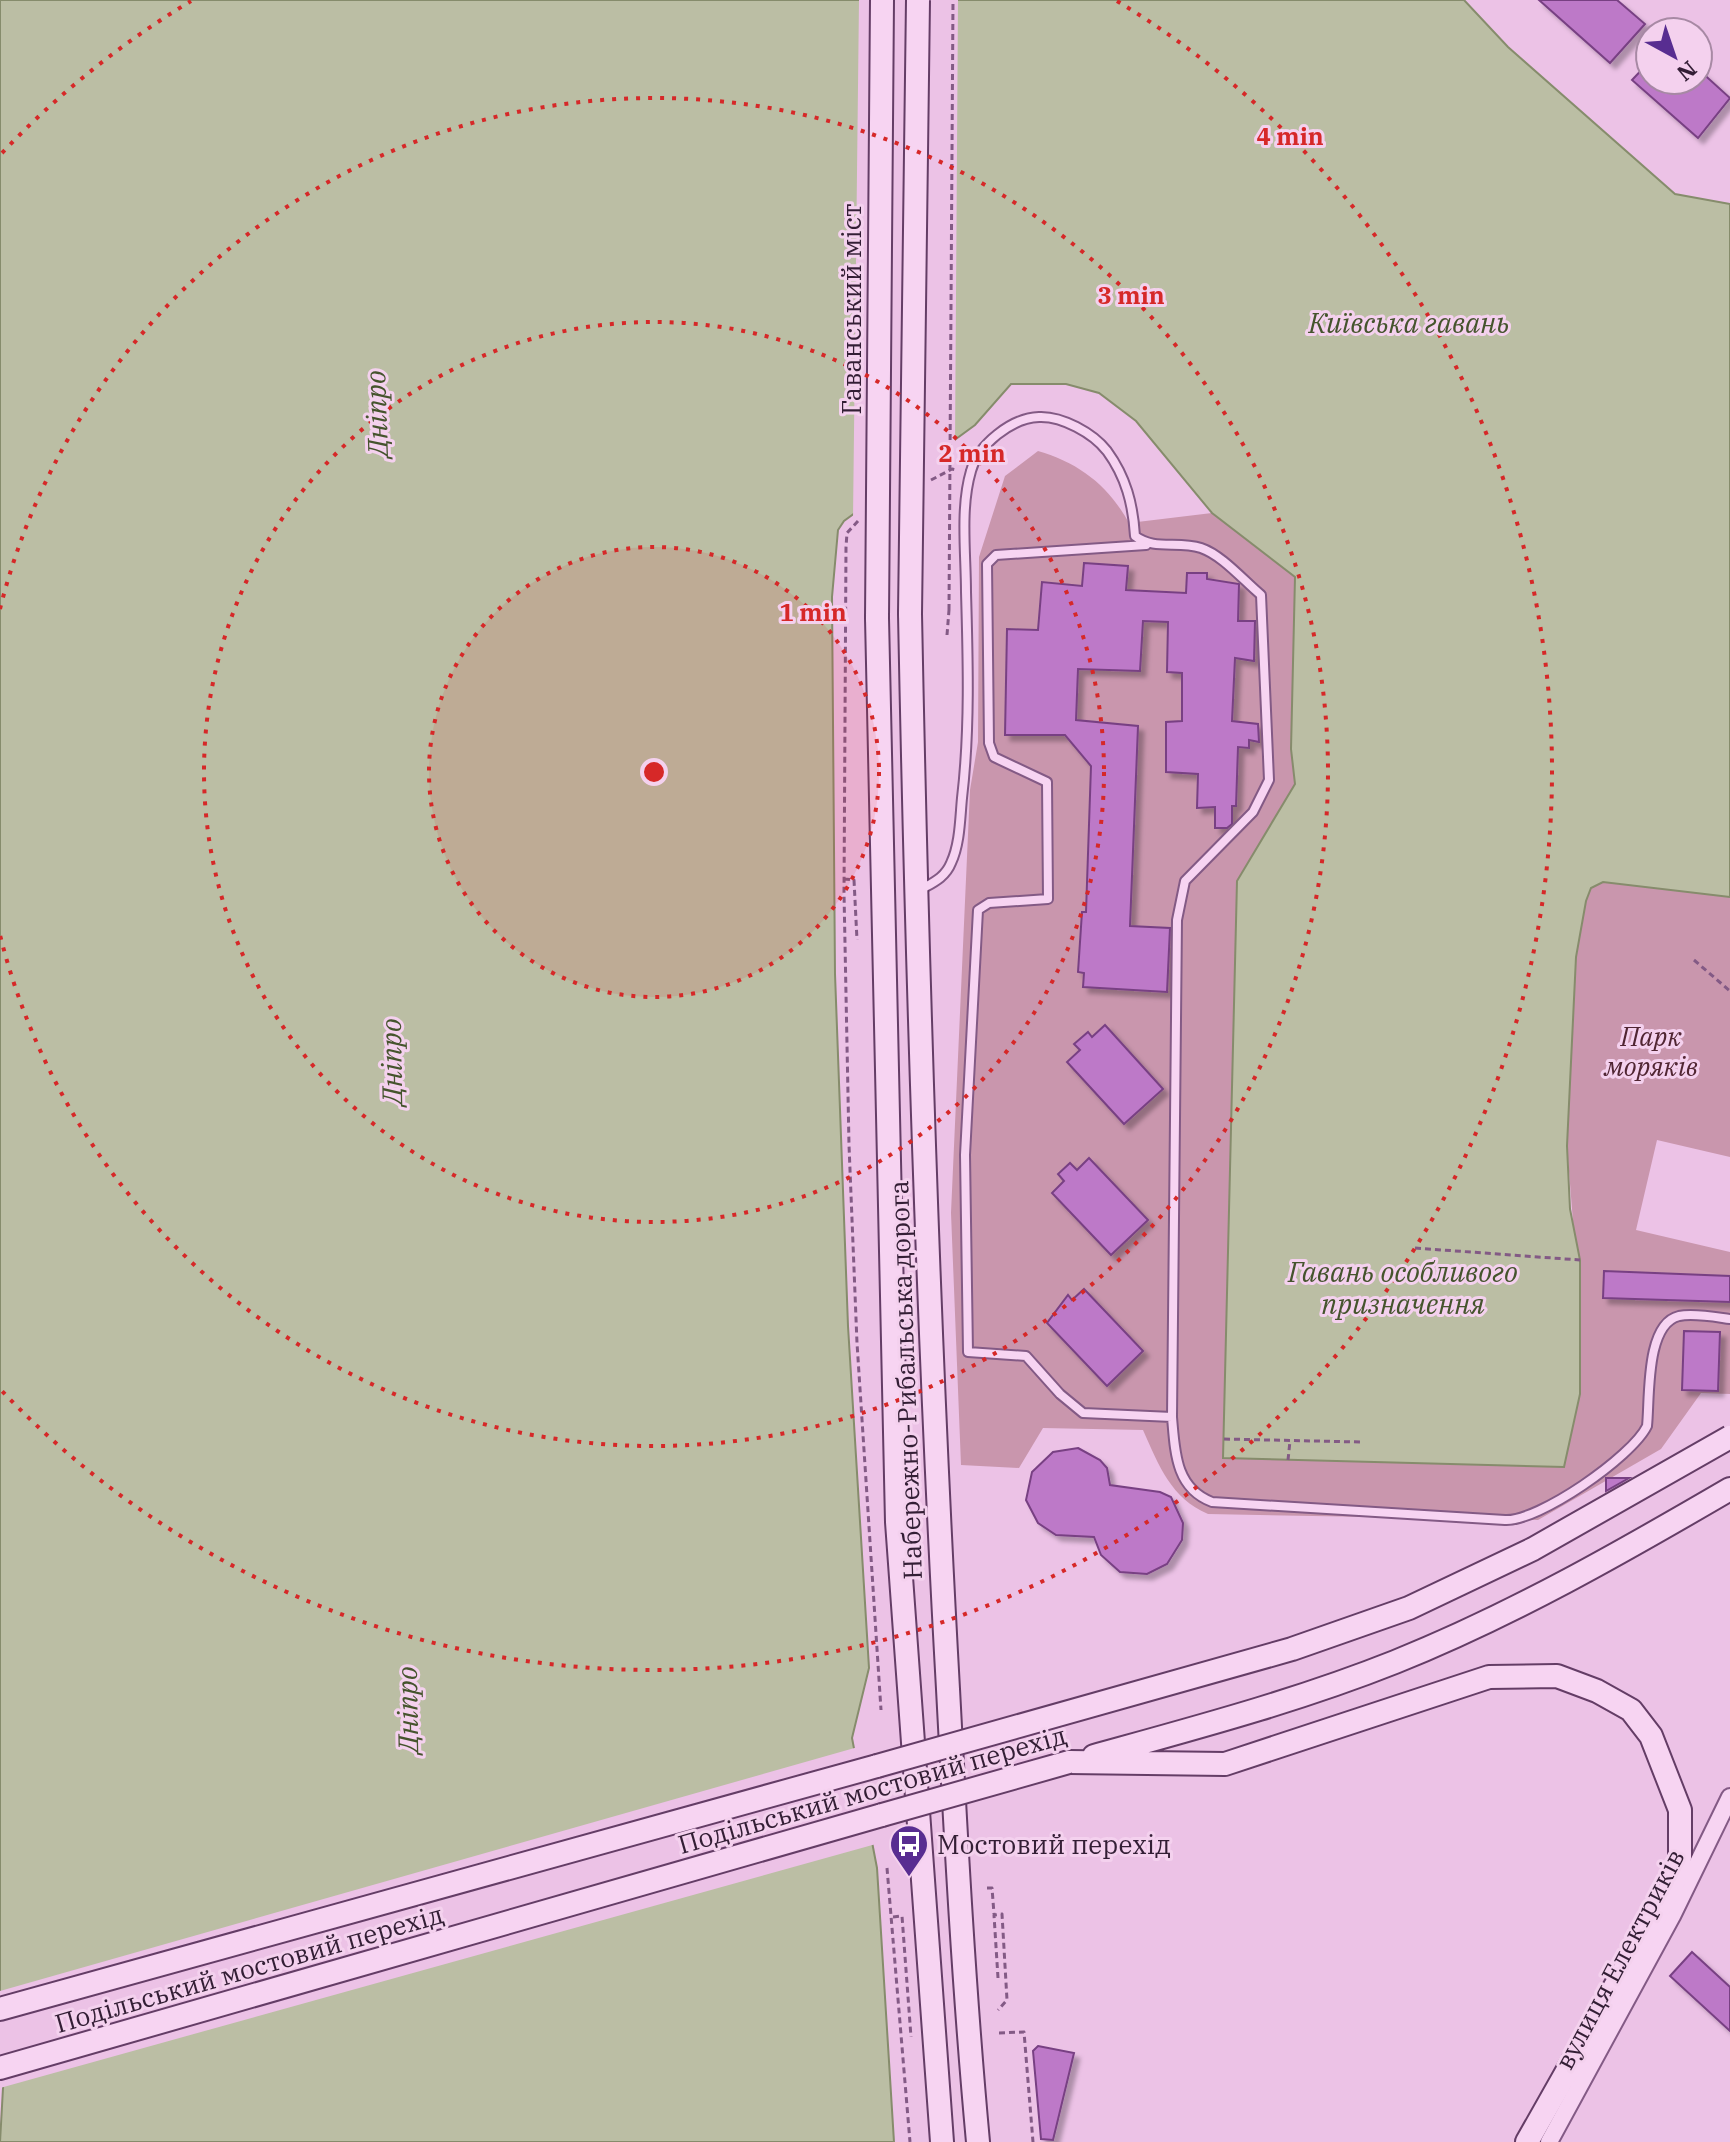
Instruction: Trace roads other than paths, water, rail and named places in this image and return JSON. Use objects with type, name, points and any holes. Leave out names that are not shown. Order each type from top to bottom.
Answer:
[{"type":"main road","name":"Гаванський міст","points":[[877,618],[882,0]]},
{"type":"main road","name":"Набережно-Рибальська дорога","points":[[918,0],[910,614],[915,893],[938,1525],[967,2019],[978,2142]]},
{"type":"main road","name":"Набережно-Рибальська дорога","points":[[877,618],[897,1522],[942,2142]]},
{"type":"main road","name":"Подільський мостовий перехід","points":[[0,2009],[1292,1649],[1409,1608],[1533,1549],[1730,1437]]},
{"type":"main road","name":"Подільський мостовий перехід","points":[[0,2068],[1303,1695],[1395,1662],[1488,1621],[1611,1558],[1730,1489]]},
{"type":"main road","points":[[1069,1762],[1225,1764],[1489,1677],[1557,1676],[1597,1691],[1631,1710],[1651,1736],[1675,1794],[1682,1832],[1680,1858],[1673,1884],[1527,2142]]},
{"type":"street","name":"вулиця Електриків","points":[[1549,2142],[1672,1916],[1730,1797]]},
{"type":"lane","points":[[915,893],[941,878],[956,847],[966,728],[967,487],[973,463],[980,452],[997,435],[1039,417],[1079,427],[1099,441],[1118,467],[1133,507],[1135,536],[1147,545]]},
{"type":"lane","points":[[1172,1417],[1083,1413],[1060,1394],[1026,1356],[968,1352],[965,1155],[978,910],[989,903],[1048,899],[1047,782],[994,757],[989,743],[987,564],[996,555],[1185,544],[1205,549],[1261,595],[1269,780],[1253,812],[1185,881],[1177,920],[1172,1417],[1179,1471],[1192,1491],[1212,1502],[1516,1520],[1606,1470],[1640,1440],[1647,1426],[1657,1335],[1668,1321],[1681,1316],[1730,1319]]},
{"type":"water","points":[[0,0],[1464,0],[1508,47],[1675,194],[1730,204],[1730,897],[1603,882],[1591,888],[1586,901],[1576,957],[1567,1146],[1570,1209],[1580,1260],[1580,1394],[1564,1467],[1223,1458],[1237,881],[1295,784],[1291,749],[1295,577],[1212,513],[1136,421],[1099,393],[1066,384],[1011,384],[975,425],[844,521],[838,530],[832,597],[835,974],[848,1326],[869,1668],[852,1738],[877,1868],[894,2142],[0,2142],[4,2070],[0,1992]]},
{"type":"place","name":"Мостовий перехід","points":[[909,1878]]},
{"type":"water label","name":"Київська гавань","points":[[1409,322]]},
{"type":"water label","name":"Дніпро","points":[[376,414]]},
{"type":"water label","name":"Дніпро","points":[[391,1062]]},
{"type":"water label","name":"Гавань особливого призначення","points":[[1403,1287]]},
{"type":"water label","name":"Дніпро","points":[[407,1710]]},
{"type":"park label","name":"Парк моряків","points":[[1651,1051]]}]
